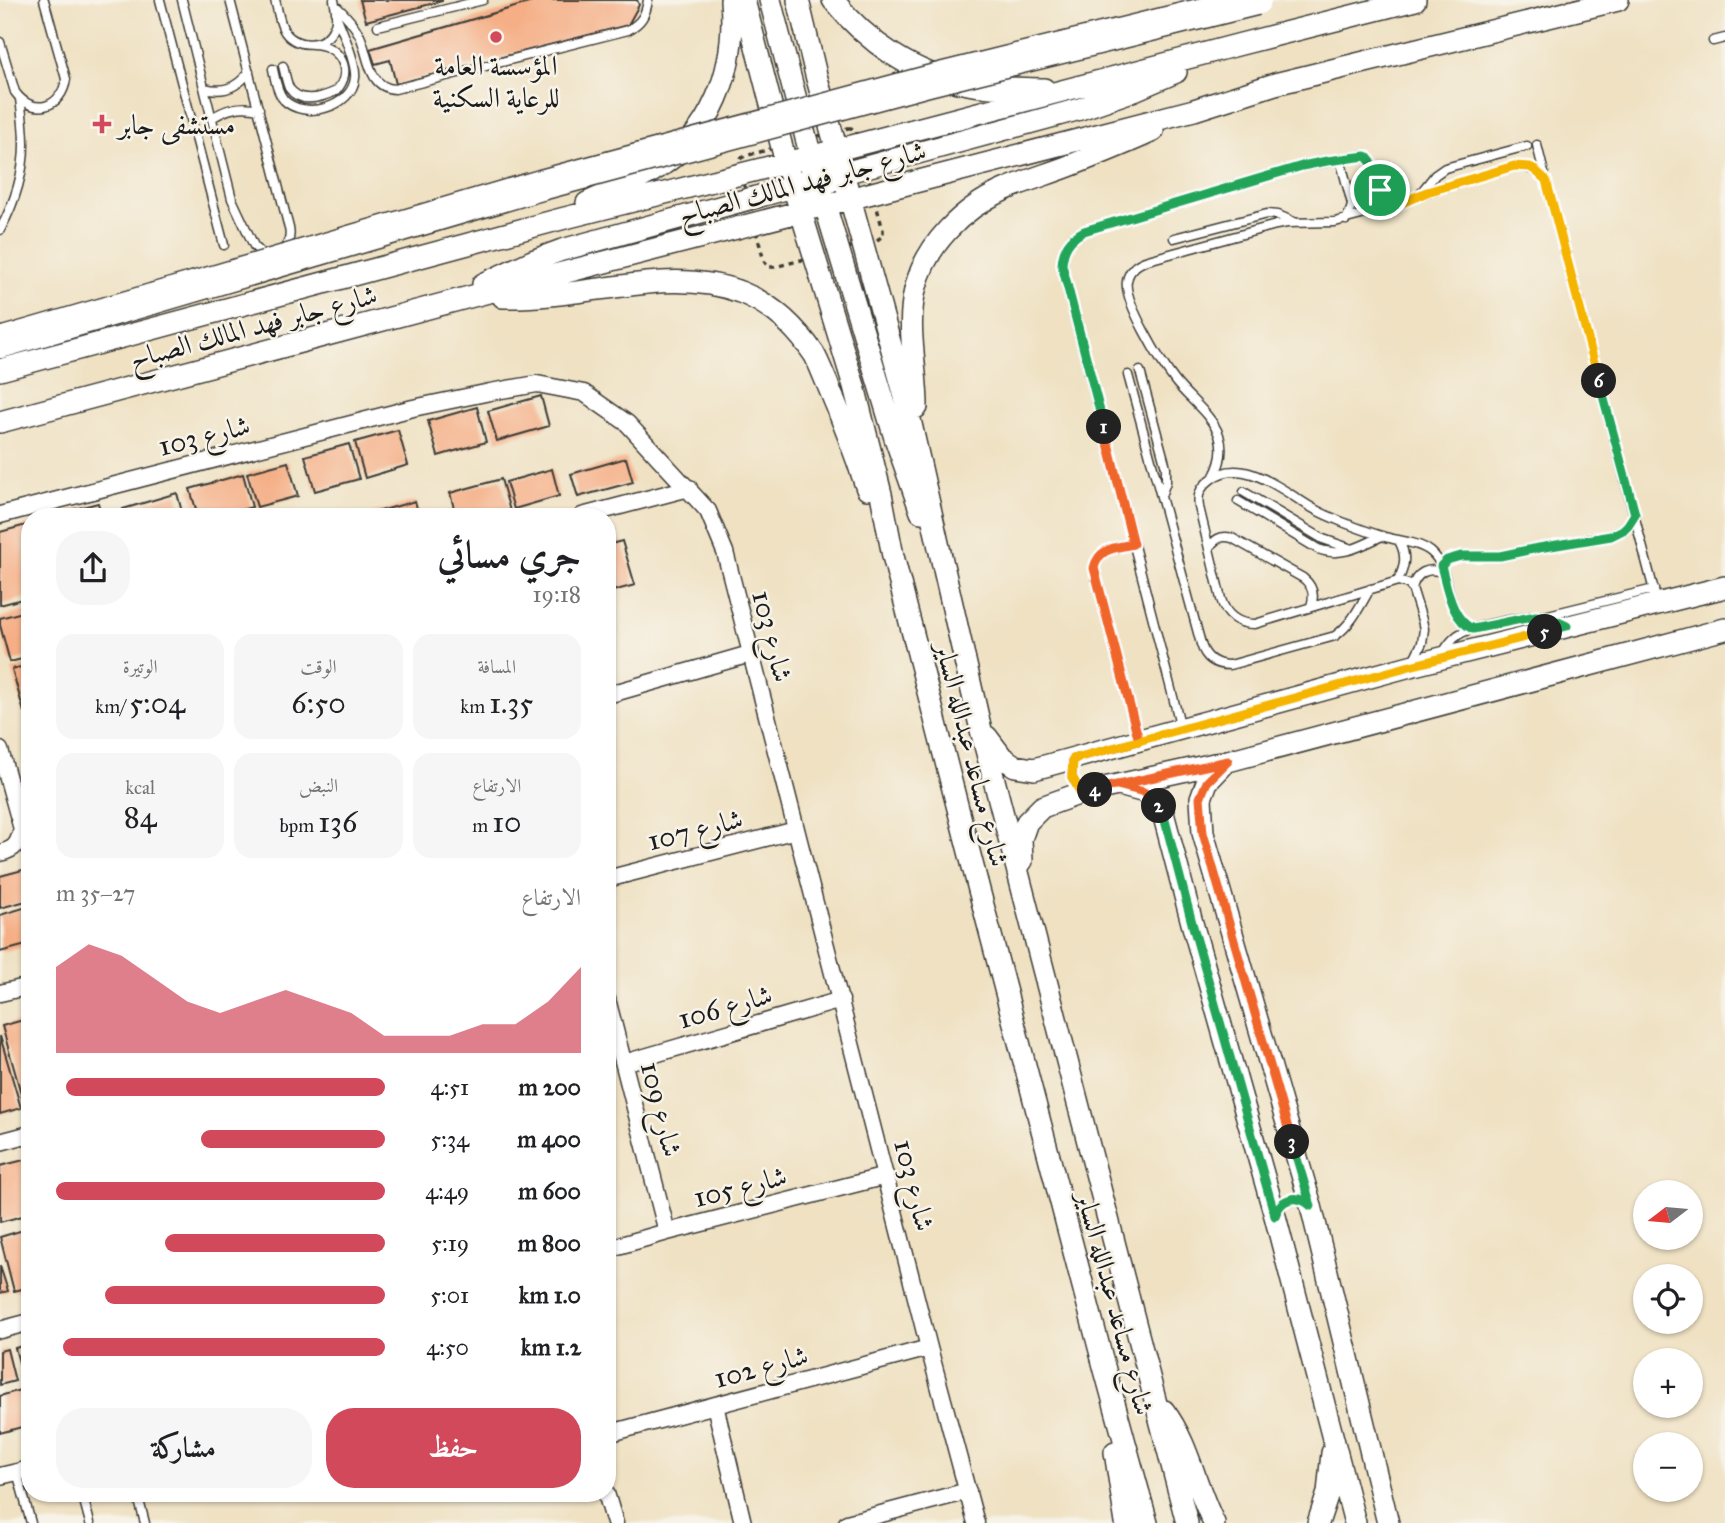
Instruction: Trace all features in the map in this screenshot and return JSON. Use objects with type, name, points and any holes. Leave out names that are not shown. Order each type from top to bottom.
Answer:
[{"type":"highway","points":[[0,343],[554,181],[928,81],[1256,0]]},
{"type":"street","points":[[561,219],[593,200],[653,172],[697,132],[714,106],[725,79],[731,49],[732,0]]},
{"type":"street","name":"شارع مساعد عبدالله الساير","points":[[744,0],[786,163],[851,198],[904,393],[981,730],[1187,1523]]},
{"type":"street","points":[[770,0],[818,181],[904,469],[919,509],[940,552]]},
{"type":"street","name":"شارع مساعد عبدالله الساير","points":[[798,0],[837,150],[801,212],[853,386],[881,494],[893,556],[973,867],[1147,1523]]},
{"type":"street","points":[[833,0],[848,19],[873,42],[902,61],[933,75],[966,84],[1000,88],[1070,89]]},
{"type":"street","name":"شارع جابر فهد المالك الصباح","points":[[837,150],[1415,0]]},
{"type":"street","name":"شارع جابر فهد المالك الصباح","points":[[851,198],[1194,110],[1275,84],[1618,0]]},
{"type":"street","points":[[450,303],[504,273],[562,250],[1107,100],[1157,81],[1212,52]]},
{"type":"street","points":[[918,451],[911,323],[915,288],[929,255],[948,229],[974,207],[1002,190],[1108,150],[1194,110]]},
{"type":"street","name":"شارع جابر فهد المالك الصباح","points":[[0,370],[561,219],[786,163]]},
{"type":"street","name":"شارع جابر فهد المالك الصباح","points":[[0,422],[801,212]]},
{"type":"street","points":[[473,296],[542,296],[648,283],[692,281],[722,285],[750,296],[775,312],[797,332],[816,357],[893,556]]},
{"type":"street","name":"شارع 103","points":[[23,508],[413,408],[537,384],[584,393],[627,423],[689,488],[708,511],[725,552],[976,1523]]},
{"type":"street","points":[[613,508],[689,488]]},
{"type":"street","name":"شارع 103","points":[[0,514],[21,509]]},
{"type":"street","points":[[981,730],[1002,757],[1015,766],[1034,769],[1567,626],[1655,596],[1724,590]]},
{"type":"street","points":[[1022,891],[1021,839],[1027,822],[1042,807],[1081,793],[1228,761],[1725,629]]},
{"type":"street","points":[[616,692],[750,654]]},
{"type":"street","points":[[0,750],[21,825]]},
{"type":"street","points":[[1073,759],[1072,777],[1081,793]]},
{"type":"street","points":[[1228,761],[1207,782],[1200,798],[1203,833],[1311,1206],[1388,1523]]},
{"type":"street","points":[[1117,785],[1144,792],[1162,809],[1275,1216],[1355,1523]]},
{"type":"street","name":"شارع 107","points":[[616,876],[796,830]]},
{"type":"street","points":[[0,853],[12,850],[21,833]]},
{"type":"street","points":[[0,993],[21,988]]},
{"type":"street","name":"شارع 106","points":[[624,1063],[841,1000]]},
{"type":"street","name":"شارع 109","points":[[616,1033],[667,1232]]},
{"type":"street","points":[[0,1142],[21,1136]]},
{"type":"street","name":"شارع 105","points":[[616,1246],[886,1176]]},
{"type":"street","points":[[1275,1216],[1280,1205],[1289,1199],[1301,1199],[1311,1206]]},
{"type":"street","points":[[0,1330],[21,1324]]},
{"type":"street","name":"شارع 102","points":[[616,1432],[929,1348]]},
{"type":"street","points":[[1105,1370],[1126,1523]]},
{"type":"street","points":[[1154,1398],[1182,1441],[1214,1523]]},
{"type":"street","points":[[715,1405],[743,1523]]},
{"type":"street","points":[[1318,1523],[1328,1493],[1332,1453],[1326,1413]]},
{"type":"street","points":[[0,1476],[21,1471]]},
{"type":"street","points":[[847,1523],[968,1491]]},
{"type":"street","points":[[609,1502],[615,1523]]},
{"type":"lane","points":[[0,42],[15,92],[20,99],[36,106],[54,103],[65,88],[66,79],[44,0]]},
{"type":"lane","points":[[160,0],[224,246]]},
{"type":"lane","points":[[182,0],[232,199],[254,246],[260,252],[276,254],[288,244],[290,236],[230,0]]},
{"type":"lane","points":[[275,0],[285,32],[302,44],[327,46],[339,56],[343,64],[344,79],[335,91],[312,99],[301,97],[288,86],[283,66]]},
{"type":"lane","points":[[378,26],[483,0]]},
{"type":"lane","points":[[334,3],[356,30],[377,82],[389,89],[395,89],[628,30],[642,19],[648,0]]},
{"type":"lane","points":[[273,69],[282,96],[292,106],[310,110],[343,100],[354,86],[356,75],[334,3]]},
{"type":"lane","points":[[312,44],[330,35],[335,26],[336,15]]},
{"type":"lane","points":[[1713,41],[1725,38]]},
{"type":"lane","points":[[205,88],[229,89],[237,85],[249,72]]},
{"type":"lane","points":[[0,230],[10,210],[21,171],[24,143],[20,99]]},
{"type":"lane","points":[[212,118],[234,107],[259,109]]},
{"type":"lane","points":[[1440,659],[1452,640],[1473,629],[1655,596],[1537,145]]},
{"type":"lane","points":[[1418,196],[1430,180],[1445,168],[1527,146]]},
{"type":"lane","points":[[1181,729],[1064,274],[1062,265],[1065,248],[1076,235],[1084,231],[1302,166],[1361,156],[1369,159],[1373,165],[1381,195],[1392,207]]},
{"type":"lane","points":[[1340,159],[1352,204],[1346,220]]},
{"type":"lane","points":[[1214,476],[1222,458],[1216,429],[1176,382],[1144,330],[1126,290],[1129,274],[1134,267],[1140,262],[1276,225],[1326,224],[1346,220],[1514,166],[1530,167],[1546,180]]},
{"type":"lane","points":[[1174,238],[1267,214],[1278,215],[1297,223]]},
{"type":"lane","points":[[1140,372],[1166,467],[1166,482],[1161,496]]},
{"type":"lane","points":[[1128,375],[1206,656],[1216,663],[1230,665],[1335,636],[1350,622],[1370,588]]},
{"type":"lane","points":[[1410,666],[1420,651],[1424,636],[1422,620],[1412,588],[1398,581],[1255,624],[1236,620],[1223,607],[1199,508],[1199,495],[1204,484],[1214,476],[1230,471],[1254,474],[1342,522],[1423,547],[1436,558],[1442,569],[1456,614],[1463,623],[1473,629]]},
{"type":"lane","points":[[1244,492],[1323,539],[1352,549]]},
{"type":"lane","points":[[1238,501],[1318,550],[1344,553],[1382,536]]},
{"type":"lane","points":[[1442,569],[1447,560],[1461,556],[1500,556],[1611,536],[1623,530],[1635,514]]},
{"type":"lane","points":[[1209,548],[1217,538],[1232,538],[1303,578],[1313,591],[1311,606]]},
{"type":"lane","points":[[1398,581],[1405,560],[1399,541]]},
{"type":"lane","points":[[1133,544],[1104,552],[1099,556],[1094,568],[1139,741]]},
{"type":"lane","points":[[1412,588],[1418,576],[1424,572],[1442,569]]},
{"type":"lane","points":[[1543,616],[1567,626]]},
{"type":"lane","points":[[28,1502],[31,1523]]},
{"type":"lane","points":[[84,1502],[90,1523]]},
{"type":"lane","points":[[139,1502],[145,1523]]},
{"type":"building","name":"المؤسسة العامة للرعاية السكنية","points":[[360,0],[442,0],[442,1],[366,21]]},
{"type":"building","name":"المؤسسة العامة للرعاية السكنية","points":[[539,0],[637,0],[639,5],[628,25],[396,84],[390,60],[375,64],[370,49]]},
{"type":"building","points":[[541,396],[549,426],[497,441],[488,411]]},
{"type":"building","points":[[477,407],[486,442],[438,456],[428,421]]},
{"type":"building","points":[[398,430],[408,465],[365,478],[355,442]]},
{"type":"building","points":[[349,444],[359,479],[315,491],[305,456]]},
{"type":"building","points":[[626,458],[633,482],[578,497],[571,474]]},
{"type":"building","points":[[288,462],[298,496],[257,507],[247,473]]},
{"type":"building","points":[[552,469],[559,496],[514,508],[506,482]]},
{"type":"building","points":[[243,474],[252,507],[196,508],[190,489]]},
{"type":"building","points":[[501,479],[509,508],[454,508],[450,493]]},
{"type":"building","points":[[177,493],[181,508],[126,508]]},
{"type":"building","points":[[415,501],[417,508],[391,508]]},
{"type":"building","points":[[98,503],[100,508],[79,508]]},
{"type":"building","points":[[21,526],[21,599],[0,605],[0,532]]},
{"type":"building","points":[[622,541],[635,585],[616,590],[616,543]]},
{"type":"building","points":[[21,612],[21,659],[10,662],[0,618]]},
{"type":"building","points":[[21,667],[21,701],[12,669]]},
{"type":"building","points":[[21,870],[21,902],[0,908],[0,876]]},
{"type":"building","points":[[21,909],[21,946],[0,952],[0,915]]},
{"type":"building","points":[[21,1021],[21,1093],[2,1026]]},
{"type":"building","points":[[0,1036],[21,1108],[0,1114]]},
{"type":"building","points":[[21,1161],[21,1216],[0,1222],[0,1166]]},
{"type":"building","points":[[21,1231],[21,1289],[14,1291],[0,1237]]},
{"type":"building","points":[[0,1266],[8,1291],[0,1293]]},
{"type":"building","points":[[21,1346],[21,1369],[15,1348]]},
{"type":"building","points":[[7,1349],[15,1381],[0,1385],[0,1351]]},
{"type":"building","points":[[20,1390],[21,1427],[0,1433],[0,1396]]},
{"type":"place","name":"المؤسسة العامة للرعاية السكنية","points":[[496,37]]},
{"type":"place","name":"مستشفى جابر","points":[[102,124]]},
{"type":"route","points":[[1380,190],[1371,162],[1366,156],[1314,163],[1084,231],[1076,235],[1065,248],[1062,265],[1133,544],[1104,552],[1099,556],[1094,568],[1096,575],[1139,741],[1073,759],[1072,777],[1081,793],[1117,785],[1144,792],[1162,809],[1275,1216],[1280,1205],[1289,1199],[1301,1199],[1311,1206],[1203,833],[1200,798],[1207,782],[1228,761],[1117,785],[1081,793],[1075,786],[1072,777],[1071,768],[1073,759],[1410,666],[1567,626],[1550,618],[1536,616],[1473,629],[1468,627],[1456,614],[1441,566],[1455,557],[1500,556],[1611,536],[1623,530],[1635,514],[1546,180],[1542,174],[1530,167],[1514,166],[1427,192],[1392,207],[1384,200],[1380,190]]}]
